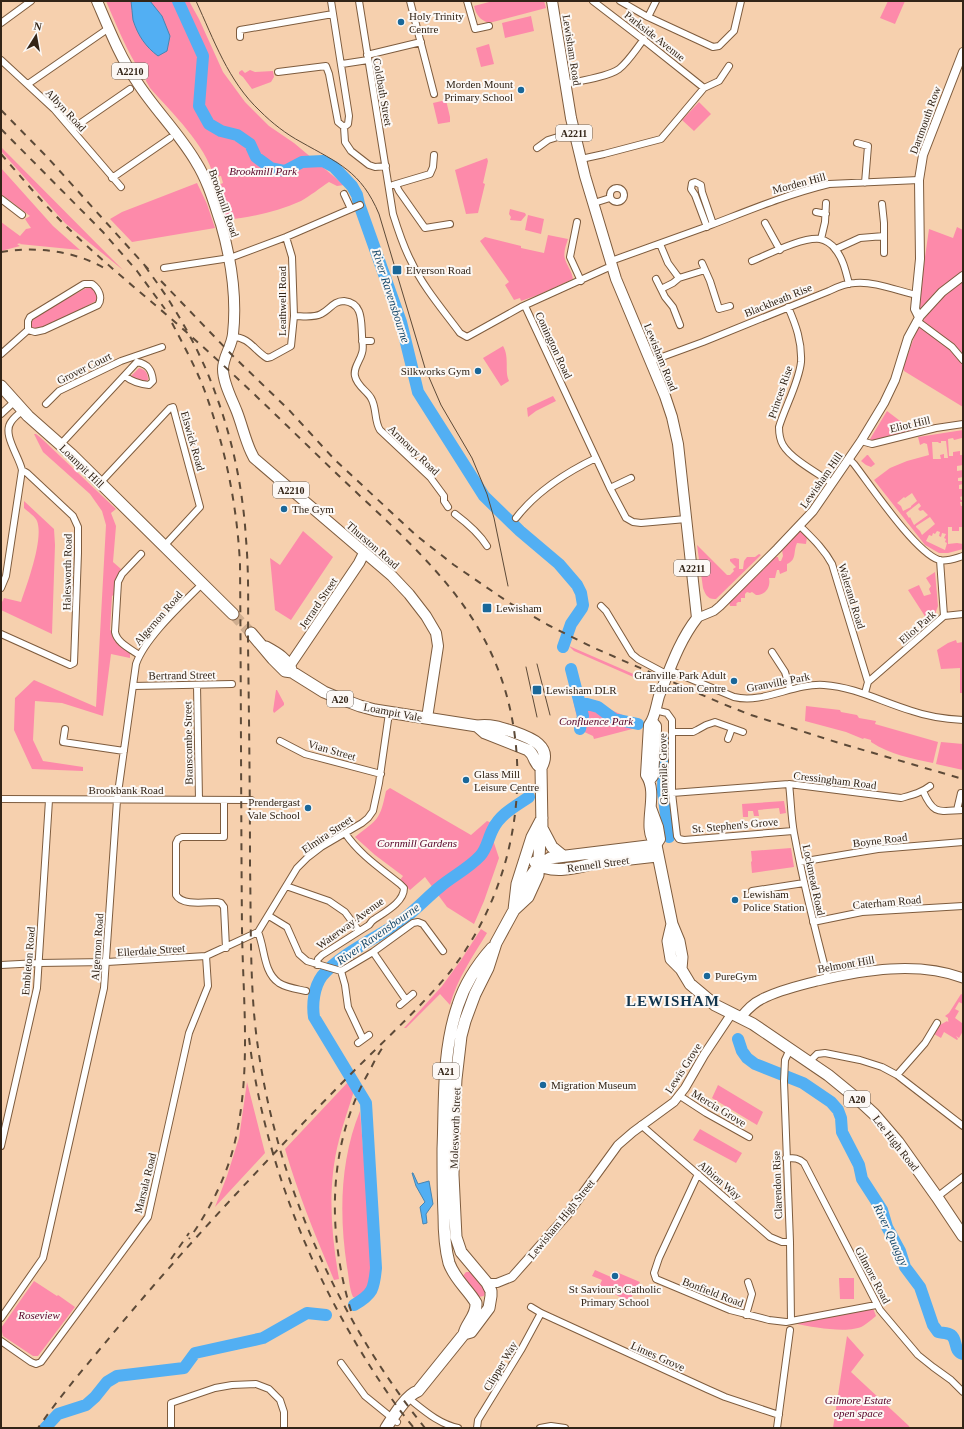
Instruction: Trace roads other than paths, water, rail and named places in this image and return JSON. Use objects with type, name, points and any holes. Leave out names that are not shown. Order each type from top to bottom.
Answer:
[{"type":"highway","name":"Loampit Hill","points":[[1,386],[23,410],[164,546]]},
{"type":"highway","points":[[164,546],[233,614]]},
{"type":"highway","name":"Loampit Vale","points":[[251,633],[285,671],[291,669],[324,692],[360,706],[389,712],[477,726],[495,726],[533,740],[541,746],[545,761],[541,768]]},
{"type":"highway","name":"Rennell Street","points":[[539,866],[542,820],[541,768]]},
{"type":"highway","name":"Rennell Street","points":[[529,851],[532,837],[542,820]]},
{"type":"highway","name":"Rennell Street","points":[[542,820],[552,847],[563,856]]},
{"type":"highway","points":[[529,851],[532,860],[539,866]]},
{"type":"highway","name":"Molesworth Street","points":[[514,910],[517,884],[529,851]]},
{"type":"highway","name":"Rennell Street","points":[[539,866],[557,870],[657,851]]},
{"type":"highway","name":"Rennell Street","points":[[539,866],[550,858],[563,856],[657,851]]},
{"type":"highway","name":"A20","points":[[657,851],[672,924],[679,941],[682,957],[681,970],[698,992],[719,1008],[736,1015]]},
{"type":"highway","name":"Molesworth Street","points":[[516,897],[524,887],[532,872],[539,866]]},
{"type":"highway","name":"Molesworth Street","points":[[464,1334],[471,1332],[489,1308],[491,1296],[487,1282],[461,1252],[456,1237],[453,1175],[456,1079],[461,1036],[475,994],[488,968],[496,943],[514,910],[528,897],[537,880],[539,866]]},
{"type":"highway","name":"Molesworth Street","points":[[476,1303],[456,1278],[452,1271],[446,1251],[443,1185],[444,1109],[448,1048],[454,1017],[462,993],[479,963],[496,943]]},
{"type":"highway","name":"Lee High Road","points":[[736,1015],[753,1024],[809,1062],[846,1090],[874,1114],[898,1142],[963,1236]]},
{"type":"highway","points":[[456,1278],[460,1272],[472,1266]]},
{"type":"highway","points":[[476,1303],[491,1296]]},
{"type":"highway","name":"A21","points":[[394,1423],[413,1393],[418,1390],[464,1334],[465,1328],[476,1312],[476,1303]]},
{"type":"highway","name":"A21","points":[[386,1428],[394,1423],[417,1396],[418,1390]]},
{"type":"main road","name":"Brookmill Road","points":[[97,1],[121,54],[137,82],[197,162],[210,191],[230,258],[234,322],[233,337],[223,369],[238,414]]},
{"type":"main road","name":"Lewisham Road","points":[[552,1],[574,132],[594,203],[609,265],[651,362],[672,417],[678,444],[697,618]]},
{"type":"main road","name":"Thurston Road","points":[[238,414],[247,443],[254,458],[368,556],[409,594],[426,616],[436,633],[438,650],[427,718]]},
{"type":"main road","name":"Jerrard Street","points":[[291,669],[359,563],[367,562],[368,556]]},
{"type":"main road","points":[[657,851],[660,839],[652,808],[650,780],[653,776],[656,730],[656,726],[652,721],[669,672],[687,630],[697,618]]},
{"type":"main road","name":"Belmont Hill","points":[[736,1015],[775,993],[828,979],[881,970],[904,969],[941,972],[963,978]]},
{"type":"street","points":[[1,22],[31,1]]},
{"type":"street","points":[[331,1],[349,116],[348,124],[344,127]]},
{"type":"street","name":"Coldbath Street","points":[[359,1],[367,58],[386,166],[393,185],[399,191],[425,228],[450,224]]},
{"type":"street","points":[[410,1],[434,94]]},
{"type":"street","points":[[467,1],[475,29],[489,26]]},
{"type":"street","name":"Parkside Avenue","points":[[593,1],[644,39],[704,88]]},
{"type":"street","points":[[620,1],[648,17],[713,47],[719,46],[734,31],[741,1]]},
{"type":"street","points":[[648,17],[656,1]]},
{"type":"street","points":[[240,36],[240,30],[333,14]]},
{"type":"street","points":[[28,84],[109,28]]},
{"type":"street","points":[[565,84],[594,78],[618,70],[623,66],[644,39]]},
{"type":"street","points":[[342,64],[421,42]]},
{"type":"street","name":"Dartmouth Row","points":[[916,295],[920,259],[919,180],[923,155],[963,52]]},
{"type":"street","name":"Albyn Road","points":[[1,60],[28,84],[72,129],[121,187]]},
{"type":"street","points":[[278,72],[326,66],[329,74],[336,118],[344,127],[345,142],[351,151],[369,165],[375,167],[386,166]]},
{"type":"street","points":[[581,159],[661,139],[704,88],[719,81],[729,66]]},
{"type":"street","points":[[72,129],[130,89]]},
{"type":"street","points":[[537,148],[548,140],[574,132]]},
{"type":"street","points":[[112,178],[170,138]]},
{"type":"street","points":[[856,143],[868,146],[865,183]]},
{"type":"street","points":[[393,185],[430,174],[433,167],[434,155]]},
{"type":"street","name":"Morden Hill","points":[[525,306],[581,281],[609,265],[777,199],[829,184],[919,180]]},
{"type":"street","points":[[706,227],[695,195],[690,189],[692,183],[695,182],[701,185],[702,192],[714,224]]},
{"type":"street","name":"Conington Road","points":[[393,185],[394,214],[411,262],[460,333],[467,337],[492,322],[525,306],[610,488],[626,518],[633,522],[651,523],[686,519]]},
{"type":"street","points":[[344,194],[351,209]]},
{"type":"street","points":[[594,203],[610,198]]},
{"type":"street","points":[[1,199],[22,215]]},
{"type":"street","points":[[821,239],[826,214],[826,203]]},
{"type":"street","points":[[882,204],[884,252]]},
{"type":"street","points":[[164,268],[230,258],[286,237],[359,206]]},
{"type":"street","points":[[816,212],[826,214]]},
{"type":"street","points":[[577,222],[570,257],[581,281]]},
{"type":"street","points":[[765,223],[780,250]]},
{"type":"street","points":[[836,249],[860,238],[884,236]]},
{"type":"street","name":"Leathwell Road","points":[[233,337],[245,339],[267,358],[291,346],[294,316],[292,252],[286,237]]},
{"type":"street","points":[[752,261],[807,240],[821,239],[836,249],[849,284]]},
{"type":"street","points":[[660,244],[668,263],[679,278]]},
{"type":"street","points":[[702,263],[719,309],[730,306]]},
{"type":"street","points":[[661,289],[679,278],[705,270]]},
{"type":"street","name":"Lewisham Hill","points":[[697,618],[714,611],[720,606],[800,526],[813,511],[862,440],[891,390],[908,338],[918,319],[942,292],[963,276]]},
{"type":"street","points":[[656,279],[665,298],[673,307],[680,325]]},
{"type":"street","name":"Blackheath Rise","points":[[651,362],[849,284],[857,282],[870,284],[916,295]]},
{"type":"street","points":[[1,354],[28,330],[28,321],[30,317],[84,284],[92,284],[98,289],[100,300],[98,305],[44,330],[35,332],[28,330]]},
{"type":"street","points":[[916,295],[915,309],[918,319],[952,347],[963,360]]},
{"type":"street","name":"Armoury Road","points":[[294,316],[319,315],[335,303],[344,301],[356,306],[360,313],[362,352],[356,366],[355,377],[371,398],[375,408],[377,426],[430,477],[444,496],[444,501],[448,507]]},
{"type":"street","name":"Princes Rise","points":[[788,307],[798,334],[801,348],[801,363],[779,427],[780,437],[783,446],[790,454],[832,483]]},
{"type":"street","points":[[362,341],[371,341]]},
{"type":"street","name":"Grover Court","points":[[46,404],[59,391],[121,361],[136,359],[162,347]]},
{"type":"street","points":[[60,445],[125,376],[136,359],[148,366],[151,371],[153,381],[149,385],[141,384],[130,380],[125,376]]},
{"type":"street","points":[[1,414],[14,401]]},
{"type":"street","name":"Elswick Road","points":[[100,483],[170,408],[173,407],[200,507],[164,546]]},
{"type":"street","points":[[1,588],[6,576],[22,470],[19,458],[8,436],[8,426],[23,410]]},
{"type":"street","name":"Eliot Hill","points":[[862,440],[872,444],[936,428],[963,424]]},
{"type":"street","points":[[516,518],[539,493],[596,458]]},
{"type":"street","points":[[849,459],[915,542],[928,554],[940,560],[954,559],[963,556]]},
{"type":"street","name":"Halesworth Road","points":[[1,634],[70,665],[74,663],[78,527],[73,516],[22,470]]},
{"type":"street","points":[[610,488],[632,478]]},
{"type":"street","points":[[455,514],[480,536],[487,546]]},
{"type":"street","name":"Walerand Road","points":[[800,526],[818,544],[832,564],[868,682]]},
{"type":"street","points":[[139,655],[119,640],[115,632],[118,582],[122,574],[141,554]]},
{"type":"street","name":"Eliot Park","points":[[864,693],[868,682],[944,616],[940,560]]},
{"type":"street","name":"Algernon Road","points":[[1,1318],[43,1258],[104,988],[117,800],[136,664],[139,655],[163,624],[202,584]]},
{"type":"street","name":"Granville Park","points":[[602,606],[632,654],[638,659],[728,695],[744,699],[806,686],[822,685],[844,687],[910,711],[945,719],[963,720]]},
{"type":"street","points":[[944,616],[963,614]]},
{"type":"street","points":[[772,652],[785,672],[790,689]]},
{"type":"street","name":"Bertrand Street","points":[[133,686],[232,684]]},
{"type":"street","name":"Branscombe Street","points":[[197,685],[199,800]]},
{"type":"street","name":"Granville Grove","points":[[655,710],[666,713],[671,717],[673,732],[672,793],[677,836],[679,839]]},
{"type":"street","name":"Elmira Street","points":[[206,956],[258,932],[297,868],[308,857],[368,818],[373,811],[381,774],[389,712]]},
{"type":"street","points":[[673,732],[693,732],[706,724],[715,722],[743,732]]},
{"type":"street","points":[[728,739],[732,728]]},
{"type":"street","points":[[65,730],[63,742],[124,751]]},
{"type":"street","name":"Vian Street","points":[[280,741],[305,754],[381,774]]},
{"type":"street","name":"Cressingham Road","points":[[672,793],[789,784],[901,798],[912,796],[930,786]]},
{"type":"street","name":"Lockmead Road","points":[[789,784],[793,831],[813,922],[828,979]]},
{"type":"street","points":[[923,791],[931,807],[941,810],[960,810],[961,793]]},
{"type":"street","name":"Brookbank Road","points":[[1,799],[251,800]]},
{"type":"street","name":"Embleton Road","points":[[1,1146],[37,988],[50,800]]},
{"type":"street","points":[[224,800],[224,837],[182,836],[178,839],[176,843],[176,895],[178,900],[184,902],[221,903],[224,907],[226,948]]},
{"type":"street","name":"St. Stephen's Grove","points":[[679,839],[684,840],[793,831]]},
{"type":"street","name":"Waterway Avenue","points":[[317,965],[318,959],[322,955],[369,925],[400,899],[404,893],[404,888],[358,850],[345,833]]},
{"type":"street","name":"Boyne Road","points":[[800,862],[878,849],[963,842]]},
{"type":"street","points":[[752,891],[804,883]]},
{"type":"street","points":[[286,886],[332,903],[345,912],[359,931]]},
{"type":"street","name":"Caterham Road","points":[[813,922],[862,912],[963,906]]},
{"type":"street","points":[[269,916],[288,927],[299,954],[307,961],[339,971],[373,952],[413,923],[418,922],[422,924],[443,951]]},
{"type":"street","points":[[258,932],[271,974],[279,983],[290,988],[306,992]]},
{"type":"street","points":[[373,952],[406,1000]]},
{"type":"street","name":"Ellerdale Street","points":[[1,966],[206,956]]},
{"type":"street","name":"Marsala Road","points":[[1,1341],[32,1362],[36,1364],[41,1362],[148,1218],[189,1032],[208,986],[206,956]]},
{"type":"street","points":[[339,971],[345,985],[348,1007],[363,1039]]},
{"type":"street","points":[[400,1005],[413,994]]},
{"type":"street","name":"Lewis Grove","points":[[624,1139],[641,1125],[667,1108],[680,1096],[736,1015]]},
{"type":"street","points":[[897,1075],[926,1043],[937,1023]]},
{"type":"street","name":"Clarendon Rise","points":[[790,1049],[786,1056],[784,1066],[784,1081],[790,1242],[791,1321]]},
{"type":"street","points":[[809,1062],[817,1054],[825,1053],[860,1060],[882,1067],[897,1075],[963,1126]]},
{"type":"street","name":"Mercia Grove","points":[[680,1096],[706,1113],[749,1137]]},
{"type":"street","name":"Albion Way","points":[[641,1125],[770,1237],[782,1242],[790,1242]]},
{"type":"street","name":"Lewisham High Street","points":[[487,1282],[497,1283],[512,1277],[563,1220],[624,1139]]},
{"type":"street","name":"Gilmore Road","points":[[786,1158],[796,1158],[804,1163],[876,1305],[918,1355],[933,1368],[951,1380],[963,1392]]},
{"type":"street","name":"Bonfield Road","points":[[698,1174],[659,1258],[654,1273],[654,1277],[656,1279],[746,1315],[769,1320],[791,1321],[876,1305]]},
{"type":"street","points":[[937,1197],[963,1177]]},
{"type":"street","points":[[746,1315],[752,1294],[748,1282]]},
{"type":"street","name":"Limes Grove","points":[[531,1307],[541,1313],[725,1397],[779,1415]]},
{"type":"street","name":"Clipper Way","points":[[477,1428],[478,1420],[522,1350],[541,1313]]},
{"type":"street","points":[[777,1428],[790,1330]]},
{"type":"street","points":[[341,1363],[365,1396],[394,1423]]},
{"type":"street","points":[[171,1428],[171,1403],[215,1388],[232,1385],[256,1384],[270,1389],[280,1400],[284,1412],[284,1428]]},
{"type":"street","points":[[412,1401],[436,1419],[445,1424],[458,1428]]},
{"type":"street","points":[[540,1428],[551,1426],[565,1428]]},
{"type":"water","points":[[131,1],[150,1],[162,16],[170,36],[167,51],[158,56],[143,41],[133,20]]},
{"type":"water","points":[[412,1173],[418,1184],[429,1181],[433,1204],[426,1214],[427,1223],[423,1224],[420,1207],[425,1202],[416,1186]]},
{"type":"waterway","name":"River Ravensbourne","points":[[178,1],[203,56],[199,106],[209,124],[221,131],[237,135],[250,144],[256,157],[271,168],[285,171],[302,162],[323,161],[334,167],[352,186],[357,195],[401,322],[418,392],[484,496],[520,531],[559,564],[577,585],[581,593],[583,605],[571,624],[563,647]]},
{"type":"waterway","name":"River Quaggy","points":[[571,669],[583,716],[580,729]]},
{"type":"waterway","name":"River Quaggy","points":[[580,702],[598,707],[614,719],[638,724]]},
{"type":"waterway","name":"River Quaggy","points":[[664,742],[663,792],[669,837]]},
{"type":"waterway","name":"River Ravensbourne","points":[[354,1305],[369,1294],[373,1286],[376,1268],[366,1103],[314,1017],[313,1007],[315,990],[322,976],[337,961],[397,924],[441,886],[476,860],[484,850],[493,829],[500,819],[529,797]]},
{"type":"waterway","name":"River Quaggy","points":[[738,1039],[742,1051],[747,1058],[755,1064],[803,1083],[831,1102],[838,1110],[841,1118],[842,1132],[859,1165],[862,1179],[882,1210],[887,1227],[900,1251],[905,1267],[920,1287],[933,1325],[938,1332],[951,1335],[958,1350],[963,1354]]},
{"type":"waterway","name":"River Ravensbourne","points":[[45,1428],[58,1414],[86,1405],[95,1397],[107,1382],[117,1376],[184,1368],[195,1353],[263,1338],[307,1313],[326,1315]]},
{"type":"tunnel","points":[[233,614],[251,633]]},
{"type":"tram line","points":[[196,1],[230,73],[249,99],[274,124],[285,132],[347,170],[356,178],[372,199],[379,214],[425,368],[441,405],[472,458],[487,494],[494,518],[508,586]]},
{"type":"tram line","points":[[537,664],[550,715]]},
{"type":"tram line","points":[[526,667],[537,717]]},
{"type":"railway","points":[[1,110],[48,158],[149,270]]},
{"type":"railway","points":[[1,129],[103,232],[137,271],[165,309]]},
{"type":"railway","points":[[1,154],[68,228],[230,372],[397,531],[453,591],[482,635],[501,677],[512,721],[517,766],[515,812],[507,857],[492,900],[471,941],[445,978],[420,1006],[281,1146],[194,1240],[92,1359],[38,1428]]},
{"type":"railway","points":[[1,252],[15,250],[43,250],[57,252],[84,259],[109,271]]},
{"type":"railway","points":[[145,266],[179,317],[207,372],[222,412],[240,484],[245,521],[248,578],[251,958],[254,1013],[261,1069],[273,1124],[289,1179],[333,1285],[361,1335],[391,1383],[425,1428]]},
{"type":"railway","points":[[161,281],[233,356],[289,410],[335,460],[417,536],[454,565],[508,602],[548,625],[592,647],[751,715],[839,743],[963,779]]},
{"type":"railway","points":[[172,323],[189,355],[204,389],[218,432],[233,497],[240,564],[242,930],[245,1060],[241,1111],[233,1151],[218,1190],[189,1239]]},
{"type":"railway","points":[[249,1038],[265,1124],[277,1166],[307,1248],[346,1326],[384,1388],[414,1428]]},
{"type":"railway","points":[[351,1311],[343,1281],[338,1250],[335,1220],[335,1189],[339,1158],[346,1128],[356,1098],[383,1047]]},
{"type":"railway","points":[[171,1259],[189,1233]]},
{"type":"place","name":"Holy Trinity Centre","points":[[401,22]]},
{"type":"place","name":"Morden Mount Primary School","points":[[521,90]]},
{"type":"place","name":"Elverson Road","points":[[397,270]]},
{"type":"place","name":"Silkworks Gym","points":[[478,371]]},
{"type":"place","name":"The Gym","points":[[284,509]]},
{"type":"place","name":"Lewisham","points":[[487,608]]},
{"type":"place","name":"Granville Park Adult Education Centre","points":[[734,681]]},
{"type":"place","name":"Lewisham DLR","points":[[537,690]]},
{"type":"place","name":"Glass Mill Leisure Centre","points":[[466,780]]},
{"type":"place","name":"Prendergast Vale School","points":[[308,808]]},
{"type":"place","name":"Lewisham Police Station","points":[[735,900]]},
{"type":"place","name":"PureGym","points":[[707,976]]},
{"type":"place","name":"Migration Museum","points":[[543,1085]]},
{"type":"place","name":"St Saviour's Catholic Primary School","points":[[615,1276]]},
{"type":"district","name":"LEWISHAM","points":[[673,1001]]},
{"type":"park label","name":"Brookmill Park","points":[[263,171]]},
{"type":"park label","name":"Confluence Park","points":[[596,721]]},
{"type":"park label","name":"Cornmill Gardens","points":[[417,843]]},
{"type":"park label","name":"Roseview","points":[[39,1315]]},
{"type":"park label","name":"Gilmore Estate open space","points":[[858,1406]]}]
